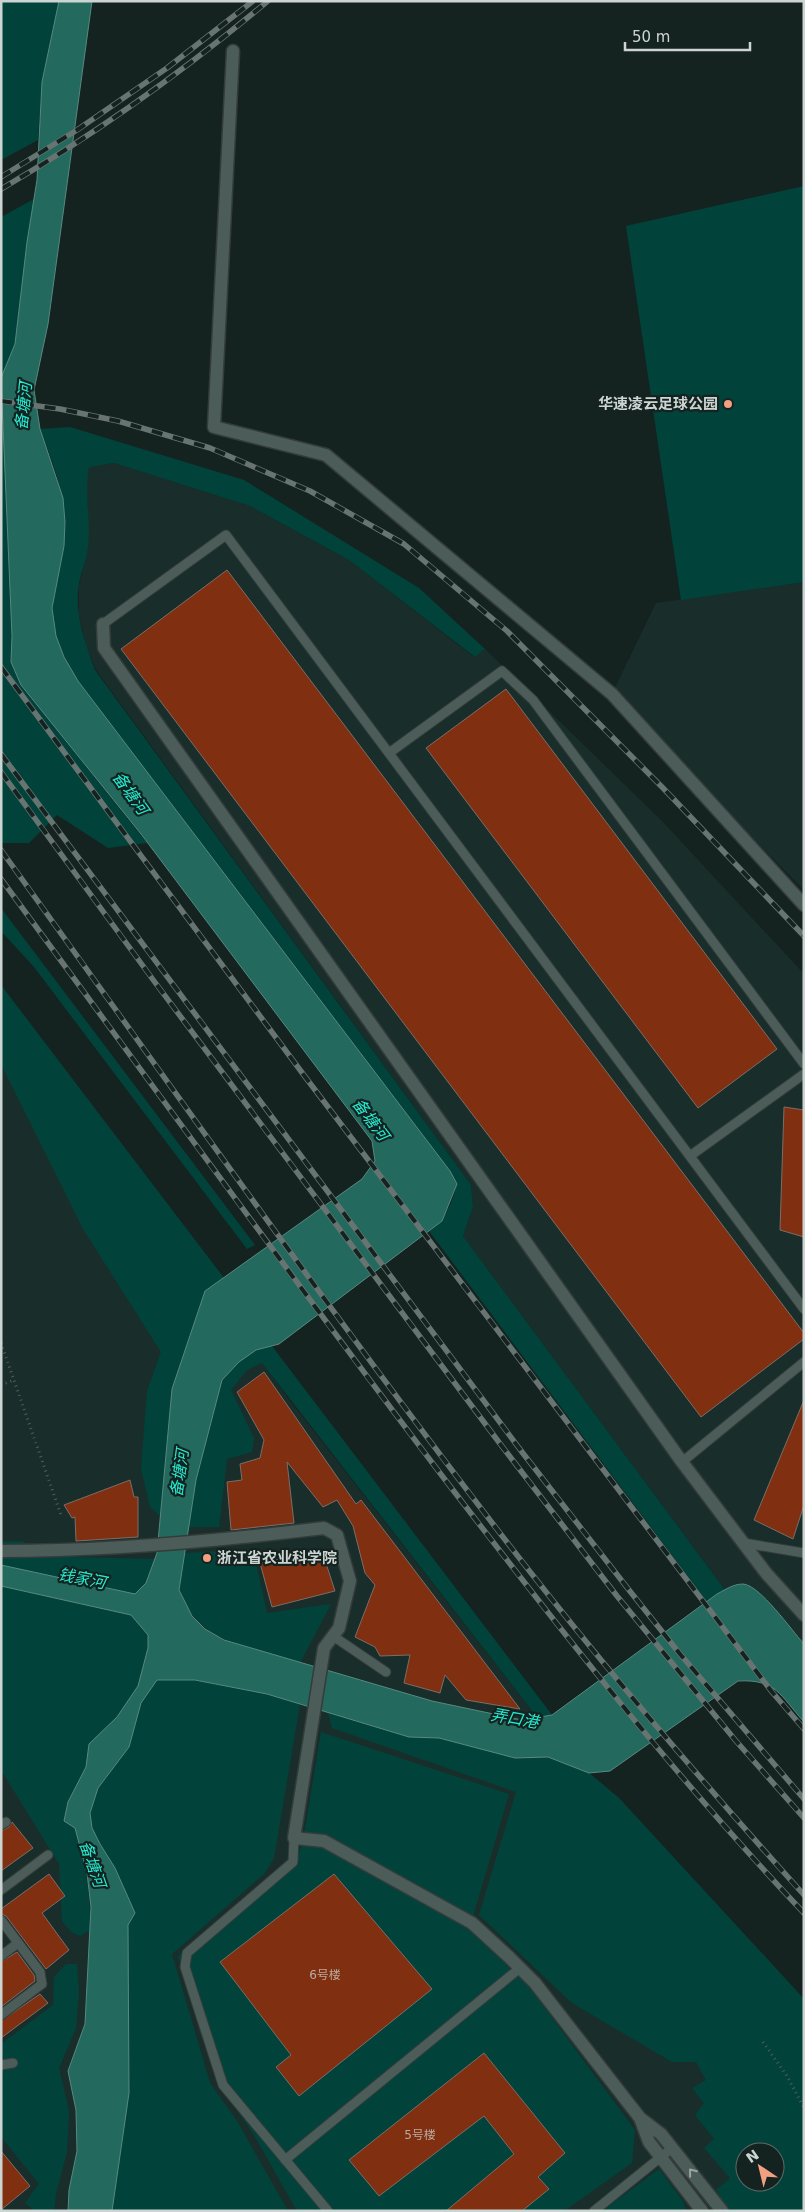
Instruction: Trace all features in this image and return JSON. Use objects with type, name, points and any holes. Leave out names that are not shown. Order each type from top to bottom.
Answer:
[{"type":"street","points":[[233,51],[214,427],[326,455],[612,694],[804,905]]},
{"type":"street","points":[[103,624],[104,648],[682,1462],[766,1573],[804,1615]]},
{"type":"street","points":[[1,1551],[202,1542],[324,1528],[337,1535],[350,1581],[339,1628],[324,1648],[294,1838],[324,1841],[472,1923],[535,1984],[640,2118],[661,2134],[722,2211]]},
{"type":"street","points":[[640,2118],[650,2142],[702,2211]]},
{"type":"lane","points":[[103,624],[226,535],[804,1309]]},
{"type":"lane","points":[[389,753],[502,671],[533,700],[804,1064]]},
{"type":"lane","points":[[690,1156],[804,1074]]},
{"type":"lane","points":[[682,1462],[804,1362]]},
{"type":"lane","points":[[744,1543],[804,1553]]},
{"type":"lane","points":[[333,1636],[386,1672]]},
{"type":"lane","points":[[294,1838],[293,1862],[187,1953],[185,1967],[223,2085],[328,2211]]},
{"type":"lane","points":[[1,1890],[48,1855]]},
{"type":"lane","points":[[1,1920],[40,1972],[42,1984],[1,2015]]},
{"type":"lane","points":[[1,1956],[18,1943]]},
{"type":"lane","points":[[285,2160],[520,1968]]},
{"type":"lane","points":[[1,2065],[13,2063]]},
{"type":"lane","points":[[594,2211],[672,2148]]},
{"type":"path","points":[[1,1343],[61,1515]]},
{"type":"path","points":[[1,1385],[14,1380]]},
{"type":"path","points":[[763,2042],[787,2076],[804,2108]]},
{"type":"shaded area","points":[[1,1],[59,1],[42,82],[38,140],[1,160]]},
{"type":"shaded area","name":"华速凌云足球公园","points":[[804,186],[804,582],[681,600],[626,226]]},
{"type":"shaded area","points":[[34,199],[15,344],[1,378],[1,217]]},
{"type":"shaded area","points":[[1,407],[6,471],[12,636],[11,662],[21,685],[147,843],[108,848],[57,815],[29,843],[1,843]]},
{"type":"shaded area","points":[[70,427],[244,480],[419,588],[485,649],[475,657],[349,560],[250,506],[114,463],[89,467],[87,487],[88,547],[79,584],[78,606],[84,639],[95,670],[471,1185],[473,1207],[463,1236],[725,1590],[707,1602],[429,1231],[444,1216],[453,1198],[457,1184],[450,1171],[78,681],[68,664],[59,646],[52,617],[53,597],[65,534],[63,499],[57,475],[40,429]]},
{"type":"shaded area","points":[[114,463],[250,506],[349,560],[474,657],[485,649],[661,820],[804,974],[804,1644],[756,1590],[733,1586],[725,1590],[463,1236],[473,1207],[471,1185],[96,670],[86,646],[79,615],[79,586],[88,547],[86,483],[89,466]]},
{"type":"shaded area","points":[[804,582],[804,890],[612,694],[656,603]]},
{"type":"shaded area","points":[[1,908],[255,1245],[247,1249],[34,967],[1,931]]},
{"type":"shaded area","points":[[1,985],[224,1278],[205,1291],[172,1389],[160,1516],[150,1507],[141,1469],[147,1391],[161,1352],[83,1229],[1,1064]]},
{"type":"shaded area","name":"浙江省农业科学院","points":[[1,1020],[134,1187],[288,1398],[537,1717],[589,1773],[619,1798],[804,1999],[804,2211],[1,2211]]},
{"type":"shaded area","points":[[272,1346],[552,1715],[537,1717],[262,1363],[247,1370],[231,1390],[254,1438],[252,1452],[227,1459],[219,1527],[189,1527],[196,1480],[222,1380],[239,1362],[256,1350]]},
{"type":"shaded area","points":[[1,1541],[23,1541],[34,1556],[155,1559],[146,1583],[135,1595],[1,1565]]},
{"type":"shaded area","points":[[253,1549],[267,1613],[331,1604],[300,1663],[247,1648],[213,1633],[199,1622],[188,1608],[180,1591],[180,1577],[185,1553]]},
{"type":"shaded area","points":[[1,1586],[132,1615],[148,1635],[148,1648],[138,1686],[117,1717],[89,1744],[86,1767],[68,1802],[64,1821],[75,1828],[88,1891],[90,1930],[80,1936],[71,1932],[62,1921],[59,1864],[1,1770]]},
{"type":"shaded area","points":[[157,1680],[195,1680],[267,1694],[300,1704],[274,1858],[264,1874],[172,1954],[210,2083],[237,2121],[288,2211],[112,2211],[128,1997],[128,1925],[134,1913],[92,1828],[90,1813],[98,1788],[129,1747],[141,1703]]},
{"type":"shaded area","points":[[328,1713],[409,1737],[439,1738],[515,1758],[548,1757],[589,1773],[619,1798],[804,1999],[804,2211],[729,2211],[716,2190],[730,2178],[704,2148],[714,2139],[695,2115],[704,2103],[692,2088],[706,2080],[696,2062],[672,2062],[572,2003],[479,1915],[516,1792],[332,1728]]},
{"type":"shaded area","points":[[321,1732],[509,1794],[469,1930],[528,1985],[635,2130],[632,2163],[564,2211],[297,2211],[254,2135],[216,2080],[178,1956],[302,1847]]},
{"type":"shaded area","points":[[66,1964],[77,1964],[79,1992],[76,2028],[59,2068],[69,2111],[67,2152],[56,2194],[54,2211],[35,2211],[25,2203],[39,2184],[1,2137],[1,2044],[53,2005],[54,1977]]},
{"type":"shaded area","points":[[659,2169],[683,2201],[686,2211],[602,2211]]},
{"type":"water","name":"备塘河","points":[[59,1],[92,1],[48,324],[34,390],[40,429],[63,498],[64,546],[52,608],[56,636],[64,657],[78,681],[450,1171],[457,1184],[442,1221],[279,1344],[256,1350],[239,1362],[222,1380],[196,1480],[179,1590],[192,1616],[205,1629],[224,1640],[432,1701],[522,1720],[552,1715],[717,1594],[736,1585],[750,1586],[758,1592],[804,1644],[804,1722],[783,1697],[769,1686],[751,1681],[738,1681],[610,1771],[589,1773],[548,1757],[515,1758],[439,1738],[409,1737],[267,1694],[195,1680],[157,1680],[141,1703],[129,1747],[98,1788],[90,1813],[92,1828],[115,1868],[135,1913],[128,1925],[129,2093],[112,2211],[68,2211],[69,2190],[77,2151],[76,2110],[68,2071],[85,2024],[91,1907],[87,1873],[75,1828],[64,1821],[68,1802],[86,1767],[89,1744],[117,1717],[138,1686],[148,1648],[148,1635],[131,1615],[1,1586],[1,1565],[135,1594],[146,1583],[157,1553],[172,1389],[205,1291],[362,1179],[375,1161],[372,1141],[141,834],[21,685],[11,662],[12,636],[1,378],[15,344],[27,242],[37,180],[42,82]]},
{"type":"building","points":[[227,570],[804,1333],[804,1339],[701,1417],[121,649]]},
{"type":"building","points":[[506,689],[777,1049],[698,1108],[426,748]]},
{"type":"building","points":[[784,1107],[804,1110],[804,1237],[780,1230]]},
{"type":"building","points":[[264,1372],[356,1504],[361,1500],[520,1709],[466,1700],[445,1675],[440,1693],[404,1683],[410,1655],[380,1656],[375,1647],[355,1637],[375,1585],[365,1573],[353,1526],[337,1500],[323,1507],[287,1462],[294,1523],[231,1530],[227,1482],[242,1480],[240,1464],[260,1458],[264,1440],[237,1392]]},
{"type":"building","points":[[804,1400],[804,1505],[793,1539],[754,1520]]},
{"type":"building","points":[[130,1480],[134,1497],[138,1497],[138,1537],[76,1541],[75,1517],[72,1518],[64,1505]]},
{"type":"building","points":[[322,1551],[335,1591],[272,1607],[260,1563]]},
{"type":"building","points":[[12,1822],[33,1848],[1,1871],[1,1831],[9,1827]]},
{"type":"building","points":[[49,1874],[65,1896],[42,1913],[69,1950],[46,1969],[6,1916],[1,1914],[1,1909]]},
{"type":"building","points":[[334,1874],[432,1989],[299,2096],[276,2067],[291,2055],[220,1962]]},
{"type":"building","points":[[17,1952],[34,1975],[35,1981],[1,2007],[1,1962]]},
{"type":"building","points":[[40,1994],[48,2003],[1,2038],[1,2021]]},
{"type":"building","points":[[484,2053],[565,2153],[538,2177],[549,2189],[522,2211],[446,2211],[514,2154],[484,2116],[379,2196],[349,2160]]},
{"type":"building","points":[[1,2151],[30,2186],[1,2210]]},
{"type":"railway","points":[[1,177],[77,130],[167,68],[253,1]]},
{"type":"railway","points":[[1,189],[139,101],[268,1]]},
{"type":"railway","points":[[1,401],[60,409],[118,421],[210,448],[310,491],[404,544],[507,631],[663,788],[804,936]]},
{"type":"railway","points":[[1,667],[306,1078],[772,1692],[804,1729]]},
{"type":"railway","points":[[1,754],[522,1452],[680,1654],[804,1799]]},
{"type":"railway","points":[[1,772],[154,981],[501,1445],[617,1596],[736,1741],[804,1818]]},
{"type":"railway","points":[[1,850],[306,1274],[493,1524],[645,1712],[804,1895]]},
{"type":"railway","points":[[1,879],[331,1329],[443,1477],[618,1700],[709,1808],[804,1913]]},
{"type":"place","name":"华速凌云足球公园","points":[[728,404]]},
{"type":"place","name":"浙江省农业科学院","points":[[207,1558]]},
{"type":"water label","name":"钱家河","points":[[82,1578]]},
{"type":"water label","name":"弄口港","points":[[515,1718]]}]
